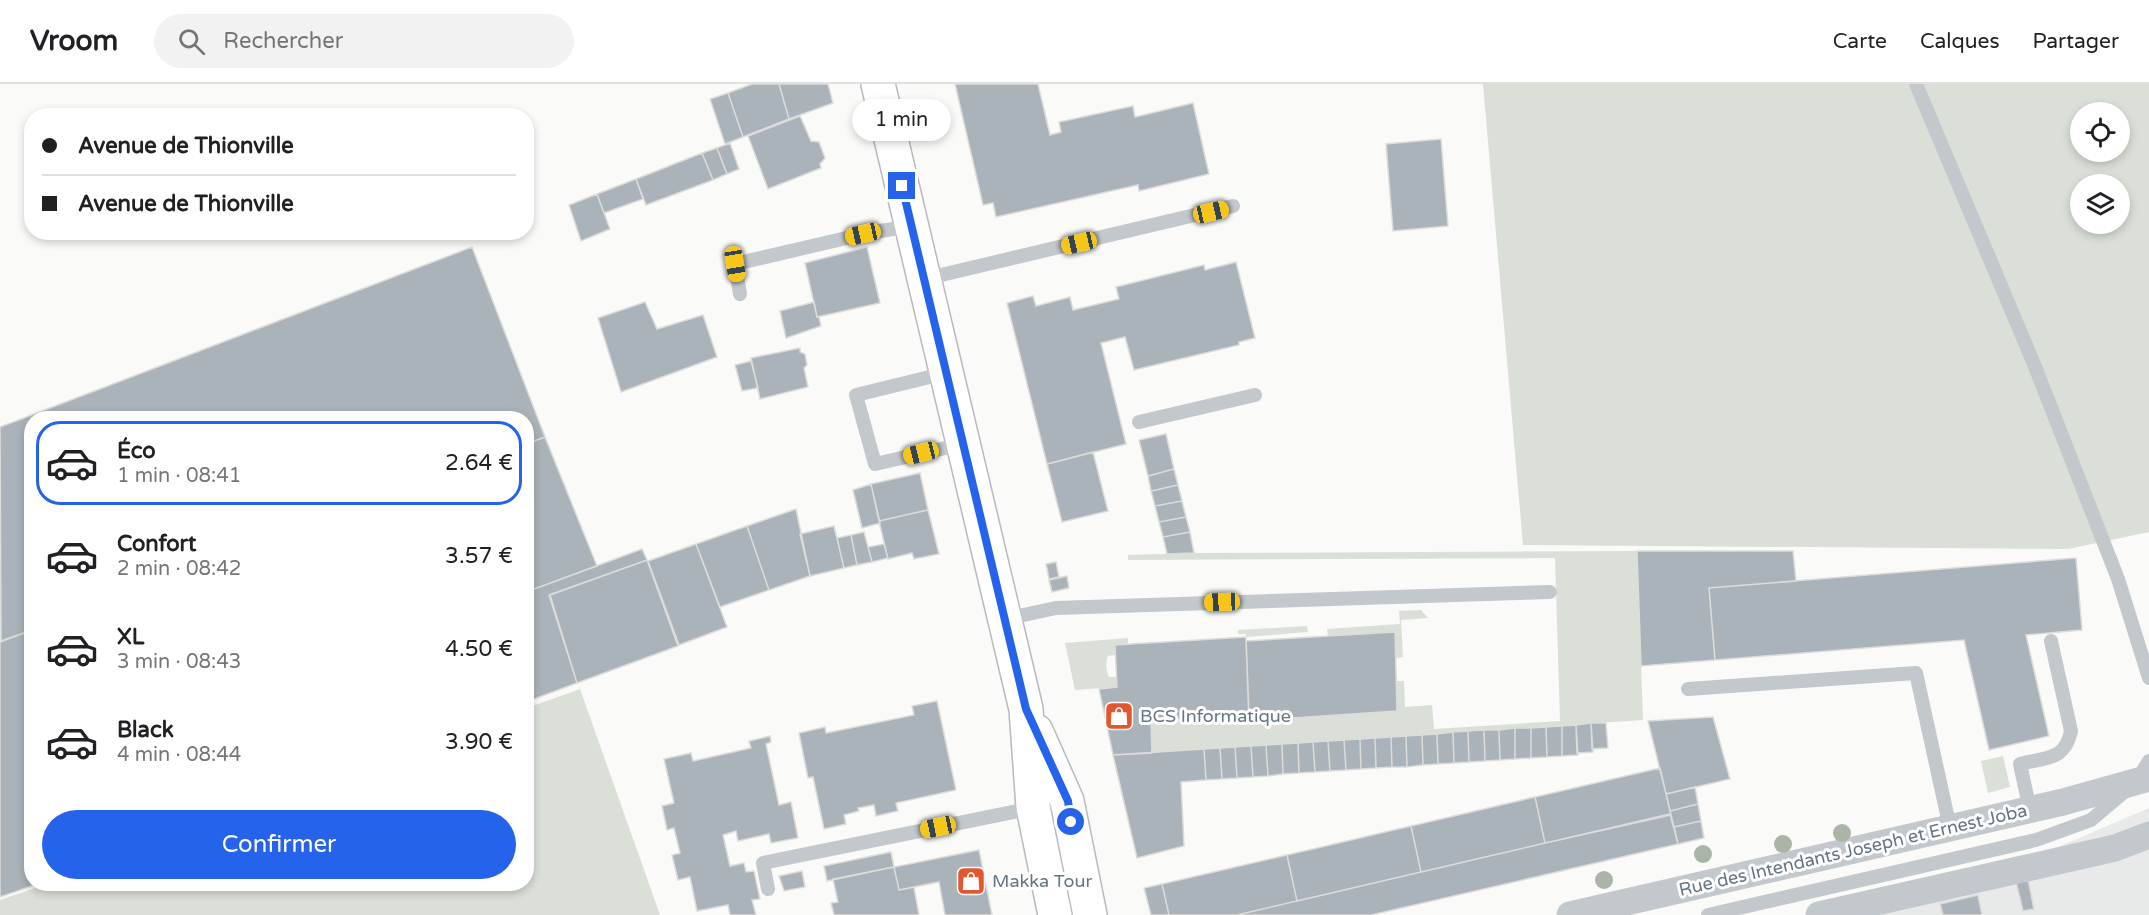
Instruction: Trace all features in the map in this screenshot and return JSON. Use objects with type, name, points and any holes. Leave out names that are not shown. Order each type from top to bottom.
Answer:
[{"type":"main road","points":[[878,84],[1026,709],[1034,807],[1055,915]]},
{"type":"main road","points":[[1026,709],[1068,801],[1090,915]]},
{"type":"street","name":"Rue des Intendants Joseph et Ernest Joba","points":[[1570,915],[2030,810],[2145,774]]},
{"type":"street","points":[[1822,915],[2115,848],[2149,835]]},
{"type":"lane","points":[[1916,84],[2034,364],[2118,579],[2149,678]]},
{"type":"lane","points":[[924,279],[1233,206]]},
{"type":"lane","points":[[740,294],[735,264],[868,233],[912,226]]},
{"type":"lane","points":[[946,373],[856,394],[875,464],[963,444]]},
{"type":"lane","points":[[1139,422],[1255,395]]},
{"type":"lane","points":[[1005,619],[1056,608],[1550,592]]},
{"type":"lane","points":[[2030,810],[2020,764],[2060,754],[2069,743],[2071,731],[2051,641]]},
{"type":"lane","points":[[1688,689],[1916,673],[1950,828]]},
{"type":"lane","name":"Rue des Intendants Joseph et Ernest Joba","points":[[1708,915],[2036,840],[2091,820],[2145,774]]},
{"type":"lane","points":[[768,889],[763,863],[1068,801]]},
{"type":"shaded area","points":[[1483,84],[2149,84],[2149,532],[2068,549],[1523,545]]},
{"type":"shaded area","points":[[1637,551],[1643,720],[1152,753],[1151,722],[1249,715],[1249,721],[1397,711],[1396,681],[1404,681],[1405,707],[1432,705],[1434,729],[1560,721],[1555,558],[1128,560],[1128,555]]},
{"type":"shaded area","points":[[1421,610],[1428,618],[1401,620],[1403,657],[1396,658],[1394,632],[1328,636],[1327,629],[1400,624],[1399,611]]},
{"type":"shaded area","points":[[1307,626],[1308,632],[1246,637],[1246,634],[1238,634],[1238,630]]},
{"type":"shaded area","points":[[1128,638],[1128,644],[1115,645],[1115,655],[1108,656],[1106,661],[1109,677],[1117,677],[1117,687],[1075,690],[1065,643]]},
{"type":"shaded area","points":[[580,689],[660,915],[0,915],[0,900],[26,891],[534,891],[534,705]]},
{"type":"shaded area","points":[[2003,756],[2010,787],[1988,793],[1981,761]]},
{"type":"shaded area","points":[[2149,808],[2149,915],[1819,915],[1993,875]]},
{"type":"building","points":[[752,84],[779,84],[789,119],[743,137],[728,93]]},
{"type":"building","points":[[779,84],[828,84],[833,103],[789,119]]},
{"type":"building","points":[[955,84],[1038,84],[1050,135],[1061,132],[1059,122],[1133,106],[1135,117],[1193,103],[1209,174],[1139,191],[1138,185],[996,217],[993,203],[983,205]]},
{"type":"building","points":[[728,93],[743,137],[725,144],[710,99]]},
{"type":"building","points":[[800,116],[811,141],[819,142],[825,158],[820,164],[821,168],[768,189],[748,136]]},
{"type":"building","points":[[1441,139],[1448,226],[1393,231],[1386,144]]},
{"type":"building","points":[[730,143],[739,169],[727,174],[717,148]]},
{"type":"building","points":[[717,148],[727,174],[713,180],[702,153]]},
{"type":"building","points":[[702,153],[713,180],[646,205],[636,179]]},
{"type":"building","points":[[636,179],[643,199],[604,213],[597,194]]},
{"type":"building","points":[[597,194],[610,229],[581,241],[569,205]]},
{"type":"building","points":[[472,247],[545,437],[534,441],[534,411],[42,411]]},
{"type":"building","points":[[867,247],[880,303],[817,317],[805,263]]},
{"type":"building","points":[[1236,262],[1255,338],[1239,342],[1239,345],[1134,370],[1125,337],[1101,343],[1126,444],[1047,464],[1007,303],[1033,296],[1036,306],[1070,297],[1073,310],[1119,299],[1116,287],[1204,265],[1205,270]]},
{"type":"building","points":[[645,302],[657,329],[703,315],[717,357],[621,392],[598,318]]},
{"type":"building","points":[[814,302],[821,326],[786,338],[780,311]]},
{"type":"building","points":[[800,348],[800,352],[805,354],[807,365],[804,368],[808,387],[760,399],[751,358]]},
{"type":"building","points":[[751,361],[758,388],[742,391],[735,365]]},
{"type":"building","points":[[24,418],[24,633],[1,641],[0,427]]},
{"type":"building","points":[[1166,434],[1174,469],[1148,476],[1139,440]]},
{"type":"building","points":[[545,437],[597,566],[534,589],[534,441]]},
{"type":"building","points":[[1093,452],[1108,511],[1062,522],[1047,464]]},
{"type":"building","points":[[1174,469],[1178,485],[1151,491],[1148,476]]},
{"type":"building","points":[[920,473],[928,510],[879,521],[871,484]]},
{"type":"building","points":[[871,484],[880,523],[862,528],[853,490]]},
{"type":"building","points":[[1178,485],[1182,501],[1155,506],[1151,491]]},
{"type":"building","points":[[1182,501],[1186,517],[1159,522],[1155,506]]},
{"type":"building","points":[[796,509],[810,576],[769,590],[747,526]]},
{"type":"building","points":[[928,510],[939,554],[914,559],[912,553],[888,559],[879,521]]},
{"type":"building","points":[[1186,517],[1190,532],[1163,537],[1159,522]]},
{"type":"building","points":[[747,526],[769,590],[720,607],[696,544]]},
{"type":"building","points":[[834,526],[844,568],[810,576],[800,534]]},
{"type":"building","points":[[864,532],[872,562],[857,565],[851,535]]},
{"type":"building","points":[[1190,532],[1194,553],[1167,554],[1163,537]]},
{"type":"building","points":[[851,535],[857,565],[844,568],[837,538]]},
{"type":"building","points":[[696,544],[727,627],[679,645],[648,561]]},
{"type":"building","points":[[884,544],[888,558],[872,562],[868,547]]},
{"type":"building","points":[[642,549],[647,560],[549,595],[577,683],[534,699],[534,589]]},
{"type":"building","points":[[1637,551],[1793,551],[1796,581],[1709,588],[1715,660],[1641,666]]},
{"type":"building","points":[[2076,558],[2082,630],[2026,635],[2049,736],[1989,750],[1964,640],[1715,660],[1709,588]]},
{"type":"building","points":[[647,560],[678,646],[577,683],[550,595]]},
{"type":"building","points":[[1056,562],[1059,577],[1049,579],[1046,564]]},
{"type":"building","points":[[1067,576],[1069,588],[1052,592],[1049,580]]},
{"type":"building","points":[[1395,632],[1397,711],[1249,721],[1246,641]]},
{"type":"building","points":[[24,633],[24,889],[0,897],[0,642]]},
{"type":"building","points":[[1246,637],[1249,715],[1151,722],[1152,753],[1113,755],[1099,689],[1117,687],[1115,645]]},
{"type":"building","points":[[937,701],[956,790],[896,803],[898,811],[876,816],[874,805],[858,808],[859,811],[844,815],[846,824],[824,829],[813,777],[808,778],[799,733],[825,727],[826,733],[914,715],[912,706]]},
{"type":"building","points":[[1713,717],[1730,779],[1666,794],[1648,721]]},
{"type":"building","points":[[1591,723],[1606,723],[1608,748],[1592,749]]},
{"type":"building","points":[[1591,723],[1593,752],[1577,753],[1576,725]]},
{"type":"building","points":[[1576,725],[1578,755],[1562,756],[1562,726]]},
{"type":"building","points":[[1562,726],[1562,756],[1547,757],[1546,727]]},
{"type":"building","points":[[1546,727],[1547,757],[1531,758],[1531,728]]},
{"type":"building","points":[[1515,728],[1531,728],[1531,758],[1515,759]]},
{"type":"building","points":[[1515,728],[1515,759],[1500,760],[1499,730]]},
{"type":"building","points":[[1484,730],[1499,730],[1500,760],[1485,761]]},
{"type":"building","points":[[1484,730],[1485,761],[1469,762],[1468,731]]},
{"type":"building","points":[[1468,731],[1469,762],[1454,763],[1453,732]]},
{"type":"building","points":[[1453,732],[1454,763],[1438,764],[1437,734]]},
{"type":"building","points":[[1437,734],[1438,764],[1423,765],[1422,735]]},
{"type":"building","points":[[1422,735],[1423,765],[1407,767],[1406,736]]},
{"type":"building","points":[[770,736],[771,742],[766,744],[779,805],[791,802],[798,838],[771,843],[769,834],[738,841],[736,831],[723,835],[730,866],[744,863],[746,872],[754,871],[760,899],[752,900],[756,915],[730,915],[728,905],[697,911],[690,877],[678,880],[672,855],[680,853],[674,828],[667,830],[662,806],[674,803],[664,759],[691,753],[693,761],[751,748],[749,741]]},
{"type":"building","points":[[1406,736],[1407,767],[1392,767],[1391,737]]},
{"type":"building","points":[[1391,737],[1392,767],[1376,768],[1375,738]]},
{"type":"building","points":[[1375,738],[1376,768],[1361,769],[1360,739]]},
{"type":"building","points":[[1360,739],[1361,769],[1346,770],[1344,740]]},
{"type":"building","points":[[1344,740],[1346,770],[1330,771],[1328,741]]},
{"type":"building","points":[[1328,741],[1330,771],[1315,772],[1313,742]]},
{"type":"building","points":[[1313,742],[1315,772],[1299,773],[1298,743]]},
{"type":"building","points":[[1298,743],[1299,773],[1283,774],[1282,744]]},
{"type":"building","points":[[1282,744],[1283,774],[1268,776],[1266,745]]},
{"type":"building","points":[[1266,745],[1268,776],[1253,777],[1251,746]]},
{"type":"building","points":[[1251,746],[1253,777],[1237,778],[1235,747]]},
{"type":"building","points":[[1235,747],[1237,778],[1222,779],[1220,748]]},
{"type":"building","points":[[1220,748],[1222,779],[1206,780],[1204,749]]},
{"type":"building","points":[[1204,749],[1206,780],[1181,782],[1184,846],[1137,858],[1113,755]]},
{"type":"building","points":[[1660,768],[1671,815],[1545,843],[1535,797]]},
{"type":"building","points":[[1695,787],[1698,804],[1670,811],[1666,794]]},
{"type":"building","points":[[1535,797],[1545,843],[1421,872],[1411,826]]},
{"type":"building","points":[[1698,804],[1701,821],[1674,827],[1670,811]]},
{"type":"building","points":[[1670,814],[1678,844],[1371,915],[1237,915]]},
{"type":"building","points":[[1701,821],[1704,838],[1678,844],[1674,827]]},
{"type":"building","points":[[1411,826],[1421,872],[1297,901],[1287,855]]},
{"type":"building","points":[[979,850],[992,915],[945,915],[939,882],[899,890],[894,867]]},
{"type":"building","points":[[891,852],[894,867],[827,881],[824,866]]},
{"type":"building","points":[[1287,855],[1297,901],[1237,915],[1169,915],[1162,884]]},
{"type":"building","points":[[894,867],[899,890],[914,887],[919,915],[834,915],[831,903],[838,902],[833,879]]},
{"type":"building","points":[[802,871],[805,887],[784,891],[779,876]]},
{"type":"building","points":[[2028,879],[2034,909],[2023,911],[2016,882]]},
{"type":"building","points":[[1162,884],[1169,915],[1151,915],[1144,888]]},
{"type":"building","points":[[1978,895],[1982,915],[1943,915],[1940,904]]},
{"type":"place","name":"BCS Informatique","points":[[1119,716]]},
{"type":"place","name":"Makka Tour","points":[[971,881]]},
{"type":"route","points":[[902,186],[1026,709],[1068,801],[1071,822]]}]
